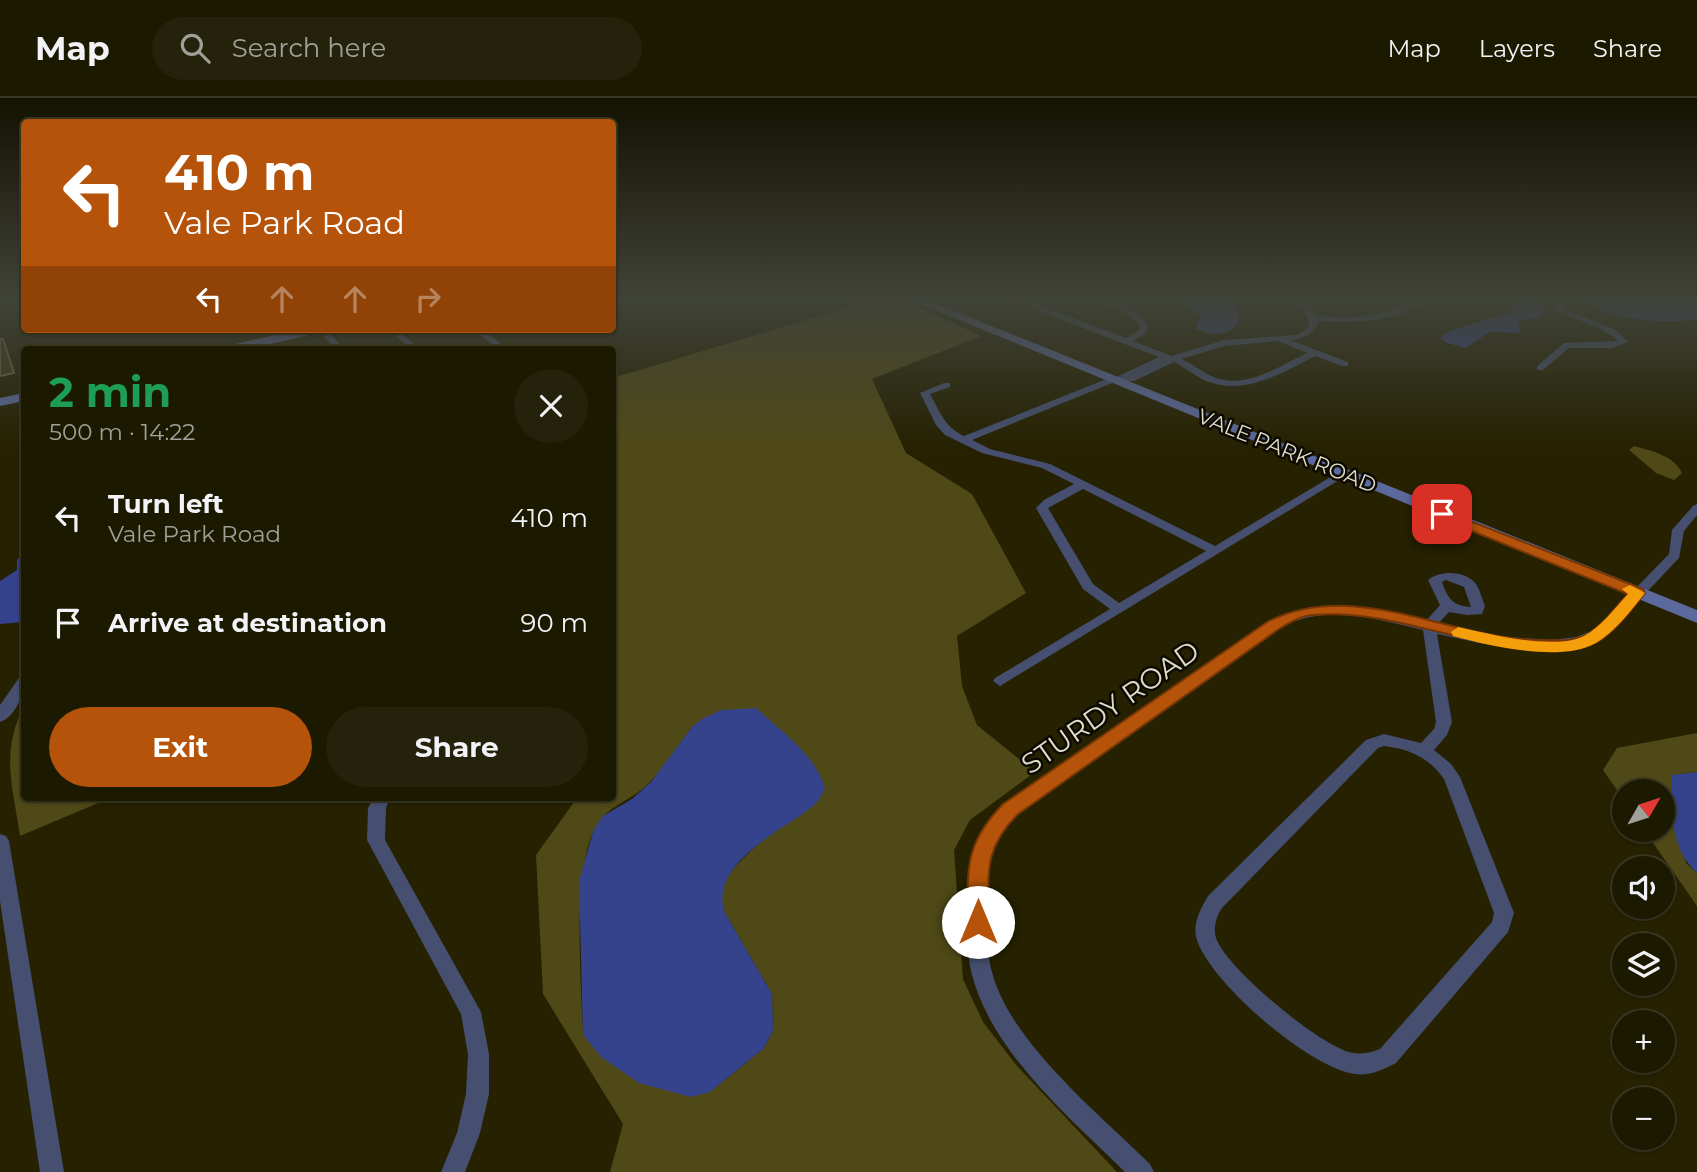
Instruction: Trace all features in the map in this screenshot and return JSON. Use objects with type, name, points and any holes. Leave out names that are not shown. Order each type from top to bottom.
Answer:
[{"type":"main road","name":"VALE PARK ROAD","points":[[1040,350],[1697,617]]},
{"type":"main road","points":[[0,402],[21,398]]},
{"type":"street","points":[[1147,350],[1171,359],[1211,380],[1239,384],[1250,383],[1313,353]]},
{"type":"street","points":[[964,440],[1113,380],[1131,379],[1169,363],[1171,359],[1200,350]]},
{"type":"street","points":[[1306,350],[1345,364]]},
{"type":"street","points":[[1540,368],[1561,350]]},
{"type":"street","points":[[947,386],[925,393],[941,425],[964,440],[986,451],[1039,463],[1216,551]]},
{"type":"street","points":[[1000,681],[1343,474]]},
{"type":"street","points":[[1083,484],[1048,502],[1042,508],[1087,586],[1119,609]]},
{"type":"street","name":"STURDY ROAD","points":[[1142,1172],[1022,1049],[996,1010],[983,979],[978,948],[979,867],[983,845],[994,826],[1010,810],[1273,625],[1290,616],[1311,610],[1361,611],[1518,645],[1569,646],[1588,640],[1601,632],[1675,555],[1678,530],[1697,509]]},
{"type":"street","points":[[1424,751],[1441,731],[1444,722],[1429,626],[1447,606]]},
{"type":"street","points":[[0,717],[21,686]]},
{"type":"street","points":[[1384,740],[1405,743],[1424,751],[1442,762],[1452,777],[1498,893],[1504,913],[1501,926],[1388,1056],[1365,1065],[1348,1062],[1312,1044],[1231,978],[1211,951],[1205,937],[1206,922],[1215,902],[1372,744],[1384,740]]},
{"type":"street","points":[[380,801],[377,808],[376,839],[471,1012],[479,1040],[479,1092],[465,1145],[453,1172]]},
{"type":"street","points":[[0,841],[52,1172]]},
{"type":"shaded area","points":[[706,350],[945,350],[872,379],[906,453],[972,494],[1026,593],[957,636],[962,686],[977,725],[1035,772],[970,820],[954,850],[963,979],[983,1022],[1017,1066],[1117,1172],[610,1172],[623,1124],[543,994],[536,855],[575,801],[616,801],[616,377]],"holes":[[[692,727],[775,830],[726,878],[720,893],[725,913],[772,994],[773,1030],[764,1048],[710,1092],[583,1035],[581,890],[592,836],[602,818],[649,783]]]},
{"type":"shaded area","points":[[1634,446],[1668,458],[1682,473],[1674,480],[1656,473],[1629,450]]},
{"type":"shaded area","points":[[21,713],[21,801],[103,801],[20,836],[10,770],[12,739]]},
{"type":"shaded area","points":[[1697,733],[1697,772],[1673,775],[1674,779],[1612,779],[1612,783],[1603,770],[1617,748]]},
{"type":"shaded area","points":[[1675,789],[1686,863],[1697,873],[1697,906],[1675,874],[1675,856],[1662,856],[1652,842],[1675,842]]},
{"type":"water","points":[[21,555],[21,622],[0,624],[0,581],[17,570],[17,560]]},
{"type":"water","points":[[756,708],[806,754],[825,789],[814,805],[750,851],[727,879],[723,895],[725,913],[772,994],[773,1030],[764,1048],[710,1092],[691,1097],[639,1083],[601,1057],[583,1035],[579,881],[594,829],[603,816],[632,799],[651,782],[692,727],[721,710]]},
{"type":"water","points":[[1697,772],[1697,873],[1681,852],[1677,840],[1675,779],[1672,779],[1672,775]]},
{"type":"building","points":[[0,350],[7,350],[14,373],[0,376]]},
{"type":"slow traffic","points":[[1458,632],[1518,645],[1569,646],[1588,640],[1601,632],[1637,593],[1630,589]]},
{"type":"route","points":[[978,922],[979,867],[983,845],[994,826],[1010,810],[1273,625],[1290,616],[1311,610],[1361,611],[1518,645],[1569,646],[1588,640],[1601,632],[1637,593],[1442,514]]}]
